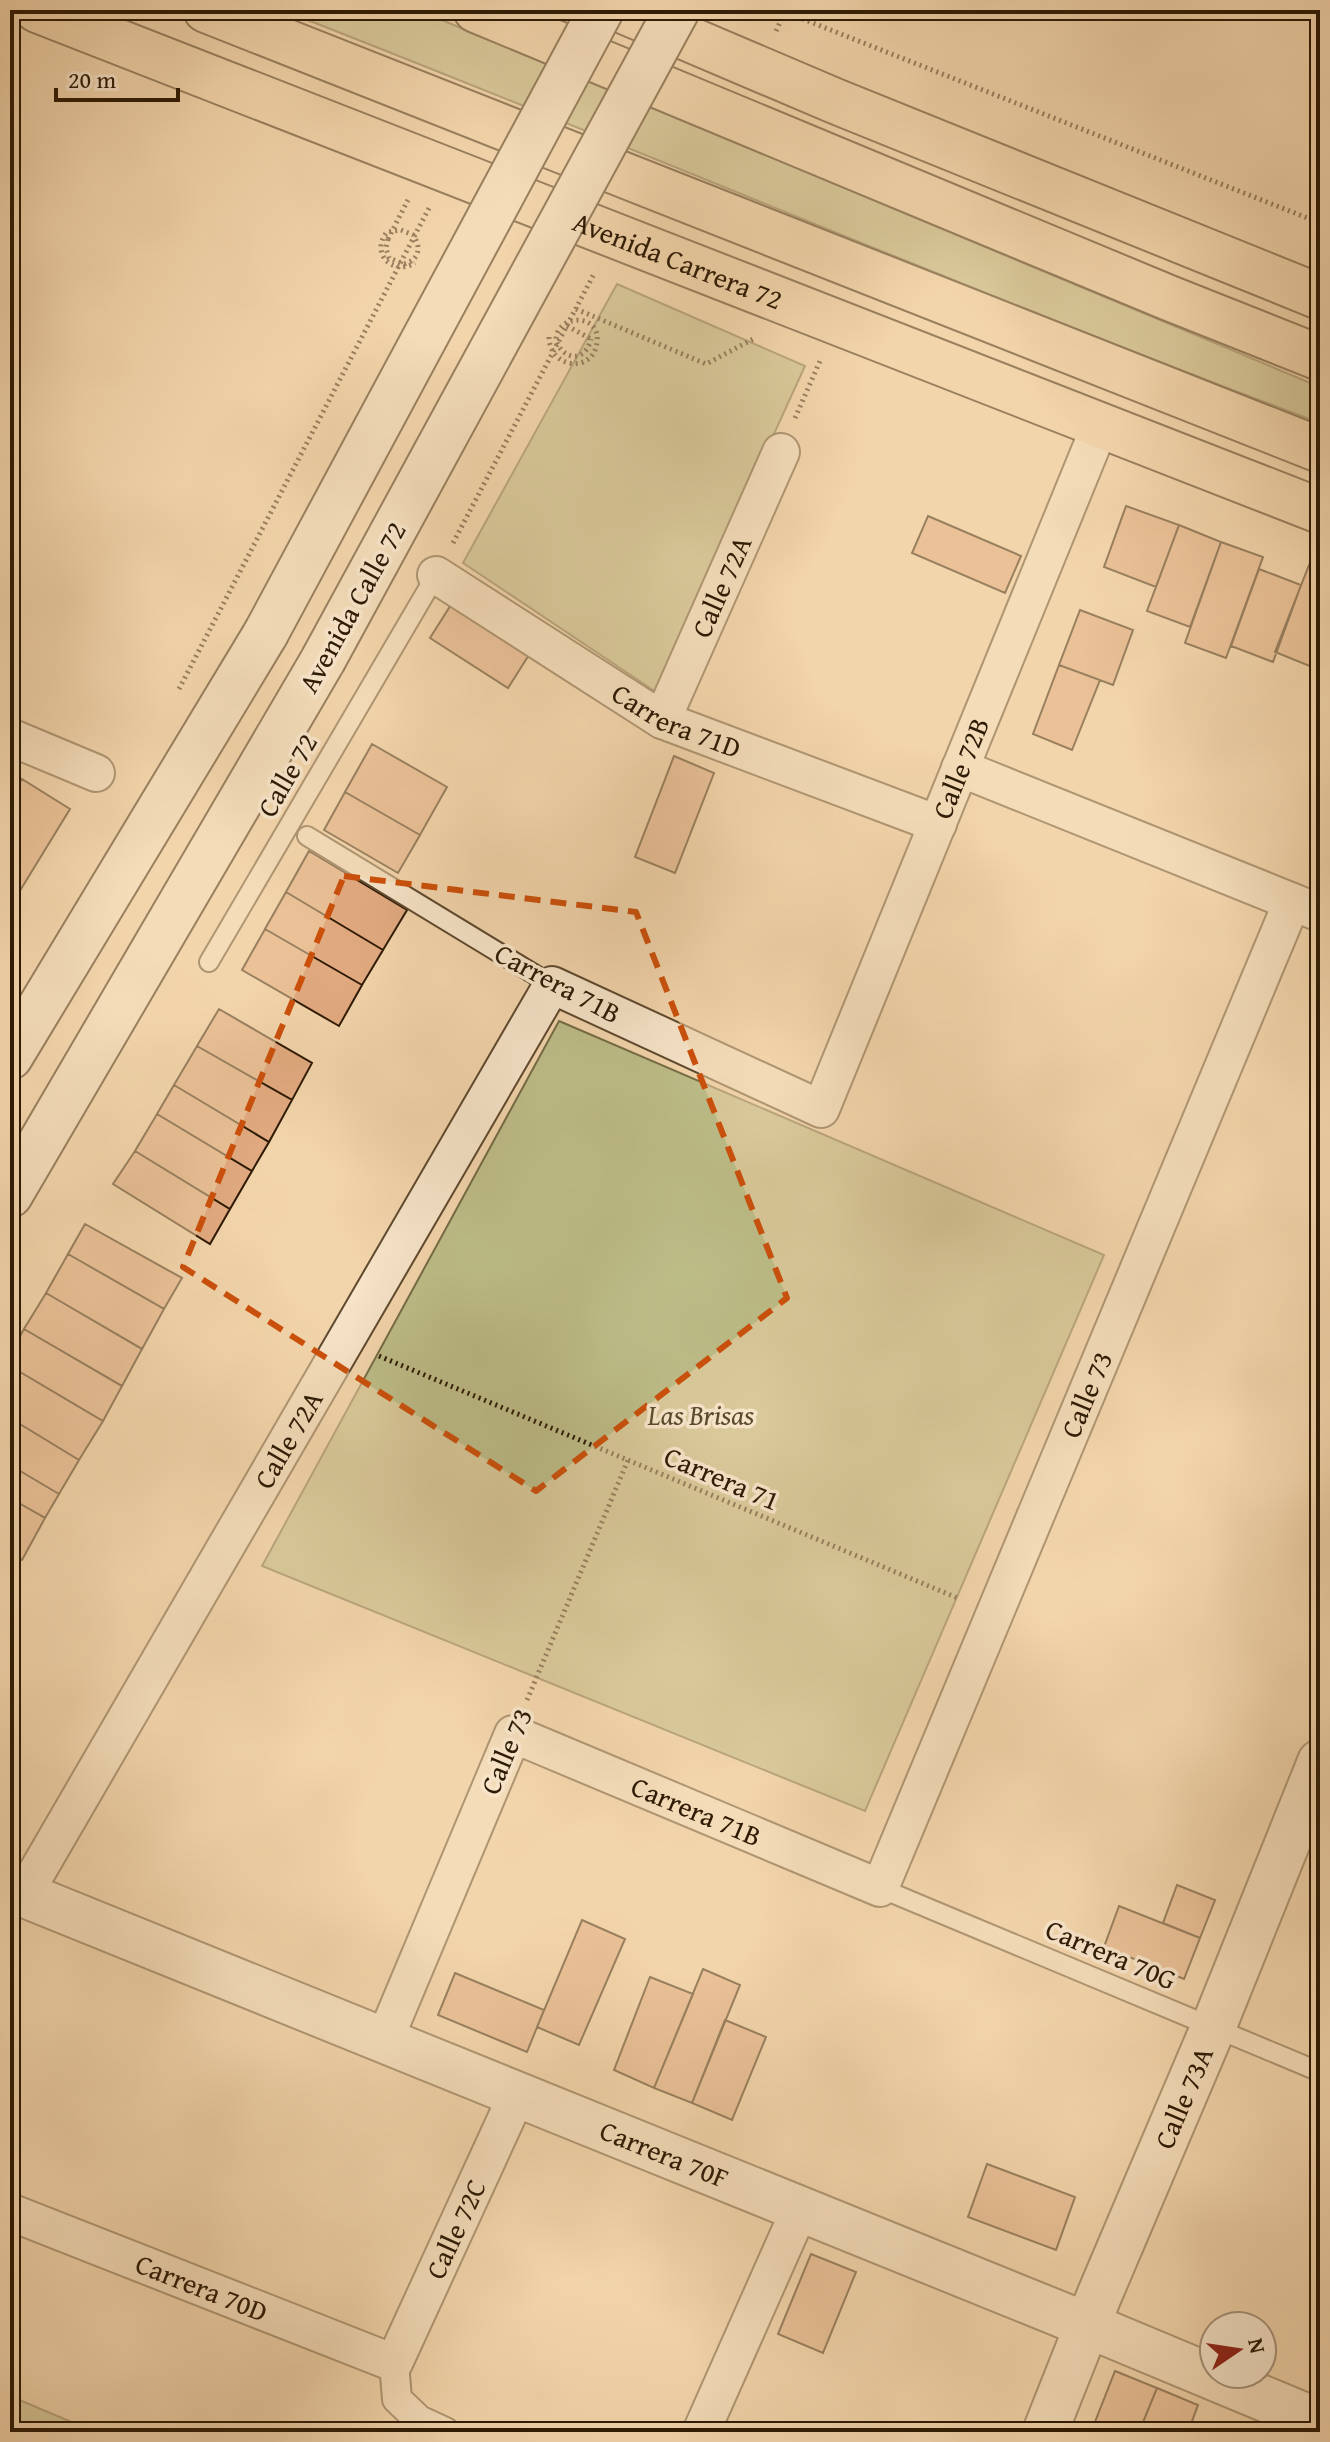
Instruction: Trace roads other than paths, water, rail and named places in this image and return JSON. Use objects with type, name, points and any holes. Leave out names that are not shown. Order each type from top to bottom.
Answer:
[{"type":"highway","name":"Avenida Carrera 72","points":[[37,10],[1320,511]]},
{"type":"highway","points":[[206,10],[1320,450]]},
{"type":"highway","points":[[476,10],[1320,358]]},
{"type":"highway","points":[[621,10],[835,101],[1320,297]]},
{"type":"highway","points":[[1212,408],[1320,511]]},
{"type":"main road","points":[[10,1057],[266,633],[601,10]]},
{"type":"main road","name":"Avenida Calle 72","points":[[10,1195],[323,660],[677,10]]},
{"type":"main road","name":"Calle 73A","points":[[1045,2432],[1320,1762]]},
{"type":"main road","name":"Carrera 70F","points":[[17,1892],[1320,2422]]},
{"type":"street","name":"Calle 72B","points":[[821,1109],[1100,426]]},
{"type":"street","name":"Calle 72A","points":[[662,720],[781,452]]},
{"type":"street","name":"Carrera 71D","points":[[436,575],[662,720],[938,824]]},
{"type":"street","points":[[10,737],[96,773]]},
{"type":"street","points":[[960,768],[1306,908]]},
{"type":"street","name":"Calle 73","points":[[880,1888],[994,1614],[1306,908]]},
{"type":"street","name":"Calle 72A","points":[[17,1892],[345,1342],[552,985]]},
{"type":"street","name":"Carrera 71B","points":[[552,985],[821,1109]]},
{"type":"street","name":"Calle 73","points":[[384,2041],[513,1734]]},
{"type":"street","name":"Carrera 71B","points":[[513,1734],[880,1888]]},
{"type":"street","name":"Calle 72C","points":[[394,2363],[517,2095]]},
{"type":"street","points":[[701,2432],[800,2209]]},
{"type":"street","name":"Carrera 70D","points":[[10,2212],[394,2363]]},
{"type":"street","points":[[394,2363],[397,2399],[419,2420],[445,2432]]},
{"type":"lane","name":"Calle 72","points":[[209,962],[436,575]]},
{"type":"lane","name":"Carrera 71B","points":[[307,836],[552,985]]},
{"type":"lane","name":"Carrera 70G","points":[[880,1888],[1320,2072]]},
{"type":"park label","name":"Las Brisas","points":[[701,1415]]}]
